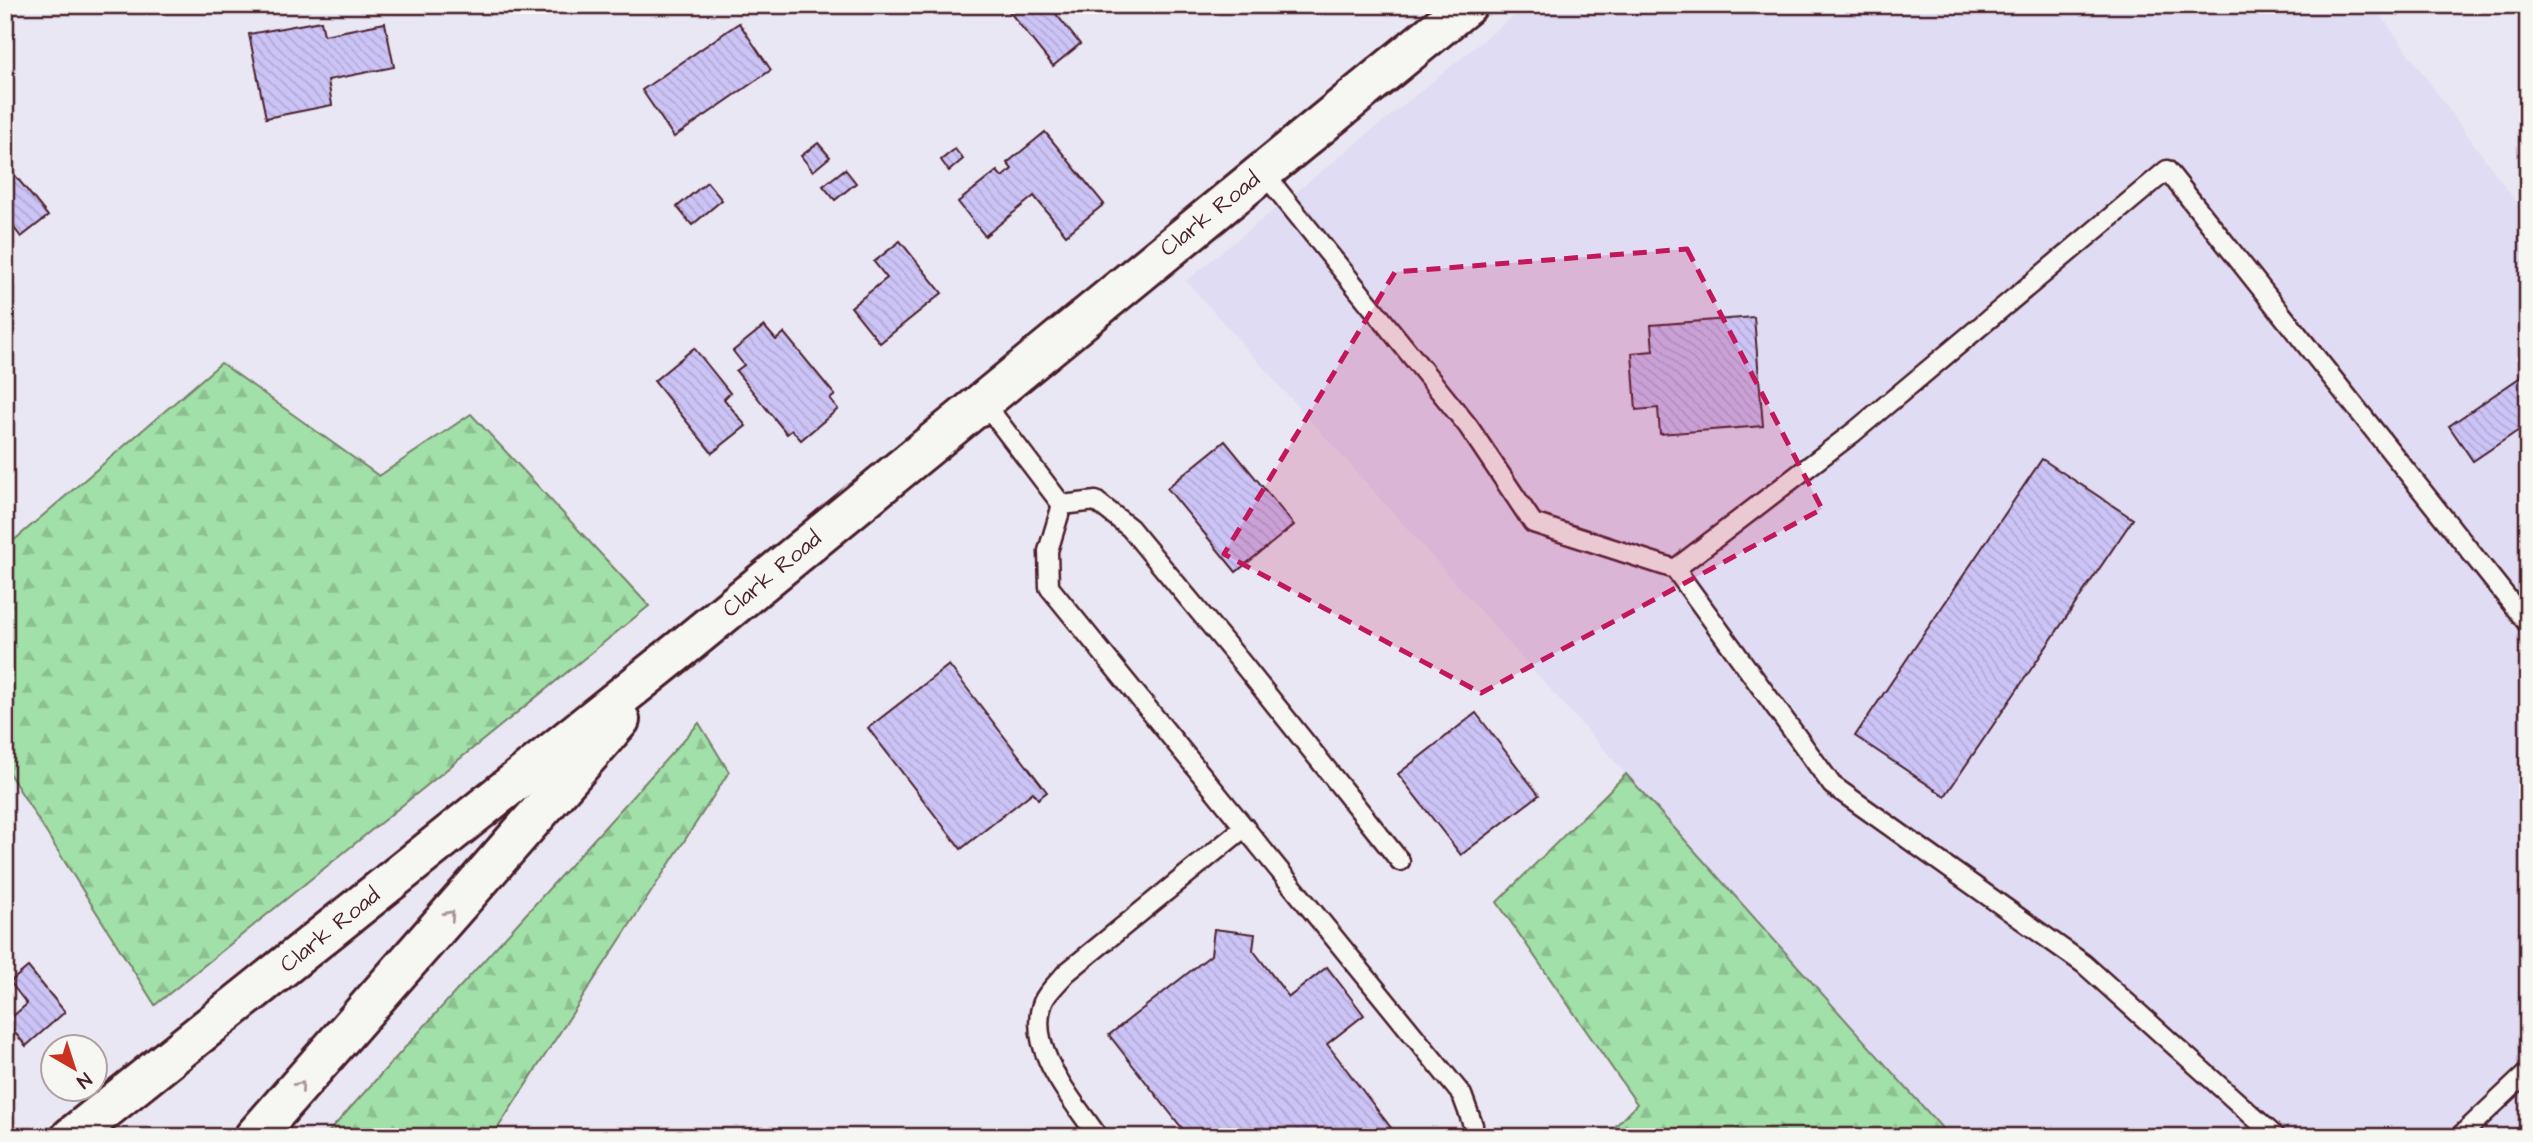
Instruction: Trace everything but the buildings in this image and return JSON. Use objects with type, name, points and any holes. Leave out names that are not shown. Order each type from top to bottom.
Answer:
[{"type":"street","name":"Clark Road","points":[[71,1137],[681,649],[1467,5]]},
{"type":"street","points":[[254,1137],[681,649]]},
{"type":"lane","points":[[1675,569],[1854,432],[2167,170],[2528,624]]},
{"type":"lane","points":[[1262,171],[1468,426],[1533,523],[1675,569],[1832,785],[2084,964],[2276,1137]]},
{"type":"lane","points":[[982,400],[1062,505]]},
{"type":"lane","points":[[1062,505],[1096,501],[1130,528],[1400,861]]},
{"type":"lane","points":[[1062,505],[1048,551],[1049,587],[1462,1095],[1473,1125],[1472,1137]]},
{"type":"lane","points":[[1098,1137],[1045,1057],[1037,1027],[1043,1001],[1066,973],[1245,827]]},
{"type":"lane","points":[[2459,1137],[2528,1072]]},
{"type":"highlighted area","points":[[1687,249],[1822,509],[1481,693],[1224,554],[1395,272]]},
{"type":"shaded area","points":[[1527,5],[2373,5],[2528,218],[2528,1137],[1950,1137],[1186,281]]},
{"type":"green space","points":[[221,363],[379,476],[471,414],[649,606],[155,1005],[5,767],[5,548]]},
{"type":"green space","points":[[699,723],[729,772],[492,1137],[324,1137]]},
{"type":"green space","points":[[1626,774],[1950,1137],[1605,1137],[1637,1104],[1497,902]]}]
